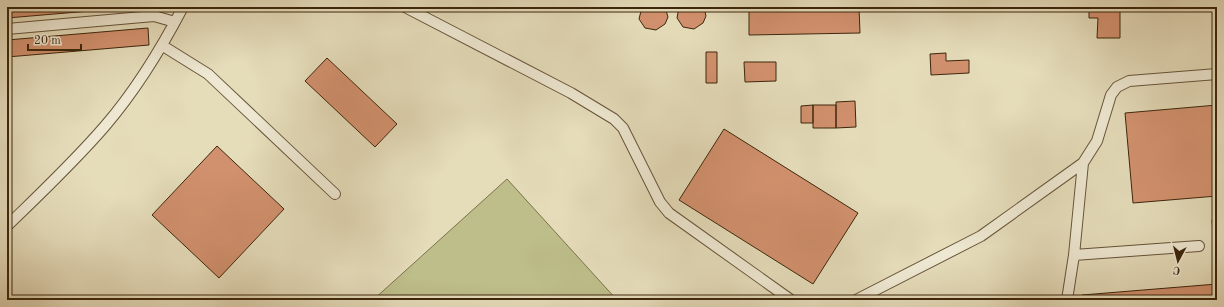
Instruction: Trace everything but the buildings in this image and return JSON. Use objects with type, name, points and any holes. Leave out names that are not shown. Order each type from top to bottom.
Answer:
[{"type":"lane","points":[[7,226],[63,171],[105,126],[163,46],[183,7]]},
{"type":"lane","points":[[405,7],[571,93],[614,119],[624,128],[660,202],[670,213],[791,300]]},
{"type":"lane","points":[[7,29],[154,16],[175,22]]},
{"type":"lane","points":[[163,46],[208,74],[335,194]]},
{"type":"lane","points":[[856,300],[981,236],[1083,162],[1097,141],[1111,95],[1117,87],[1128,81],[1217,74]]},
{"type":"lane","points":[[1067,300],[1074,255],[1083,162]]},
{"type":"lane","points":[[1074,255],[1200,246]]},
{"type":"green space","points":[[507,179],[617,300],[373,300]]}]
